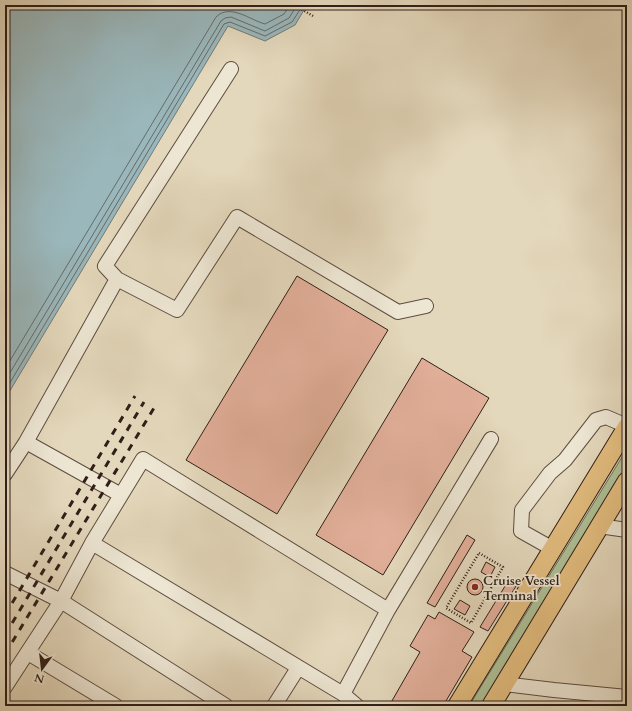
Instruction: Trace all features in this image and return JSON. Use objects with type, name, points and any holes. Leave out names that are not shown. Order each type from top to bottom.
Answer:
[{"type":"main road","points":[[457,706],[627,427]]},
{"type":"main road","points":[[490,706],[627,480]]},
{"type":"street","points":[[231,69],[105,266],[117,279],[177,310],[237,217],[398,312],[426,306]]},
{"type":"street","points":[[5,474],[26,442],[117,279]]},
{"type":"street","points":[[553,549],[521,531],[522,510],[550,472],[565,460],[596,420],[606,417],[627,427]]},
{"type":"street","points":[[343,694],[388,610],[491,439]]},
{"type":"street","points":[[26,442],[121,495]]},
{"type":"street","points":[[5,687],[61,601],[92,543],[143,459],[388,610]]},
{"type":"street","points":[[599,526],[627,530]]},
{"type":"street","points":[[92,543],[343,694],[357,706]]},
{"type":"street","points":[[5,573],[61,601],[226,706]]},
{"type":"street","points":[[28,653],[116,706]]},
{"type":"street","points":[[274,706],[298,668]]},
{"type":"street","points":[[504,684],[602,701],[627,697]]},
{"type":"path","points":[[294,5],[313,16]]},
{"type":"path","points":[[479,553],[503,567],[472,623],[446,608],[479,553]]},
{"type":"green space","points":[[627,449],[627,466],[481,706],[469,706]]},
{"type":"water","points":[[5,5],[307,5],[295,25],[265,41],[228,26],[5,399]]},
{"type":"building","points":[[297,276],[388,330],[277,514],[186,460]]},
{"type":"building","points":[[422,358],[489,398],[383,575],[316,535]]},
{"type":"building","points":[[467,535],[475,540],[435,607],[427,603]]},
{"type":"building","points":[[486,562],[495,567],[490,577],[481,572]]},
{"type":"building","points":[[510,578],[518,583],[488,631],[480,627]]},
{"type":"building","points":[[475,579],[481,581],[483,587],[481,593],[475,595],[469,593],[467,587],[469,581]]},
{"type":"building","points":[[460,600],[470,606],[465,615],[454,609]]},
{"type":"building","points":[[439,612],[474,632],[462,651],[472,657],[443,706],[389,706],[420,652],[410,646],[428,615],[435,619]]},
{"type":"railway","points":[[5,615],[135,396]]},
{"type":"railway","points":[[5,635],[144,402]]},
{"type":"railway","points":[[5,654],[154,408]]},
{"type":"place","name":"Cruise Vessel Terminal","points":[[475,587]]}]
